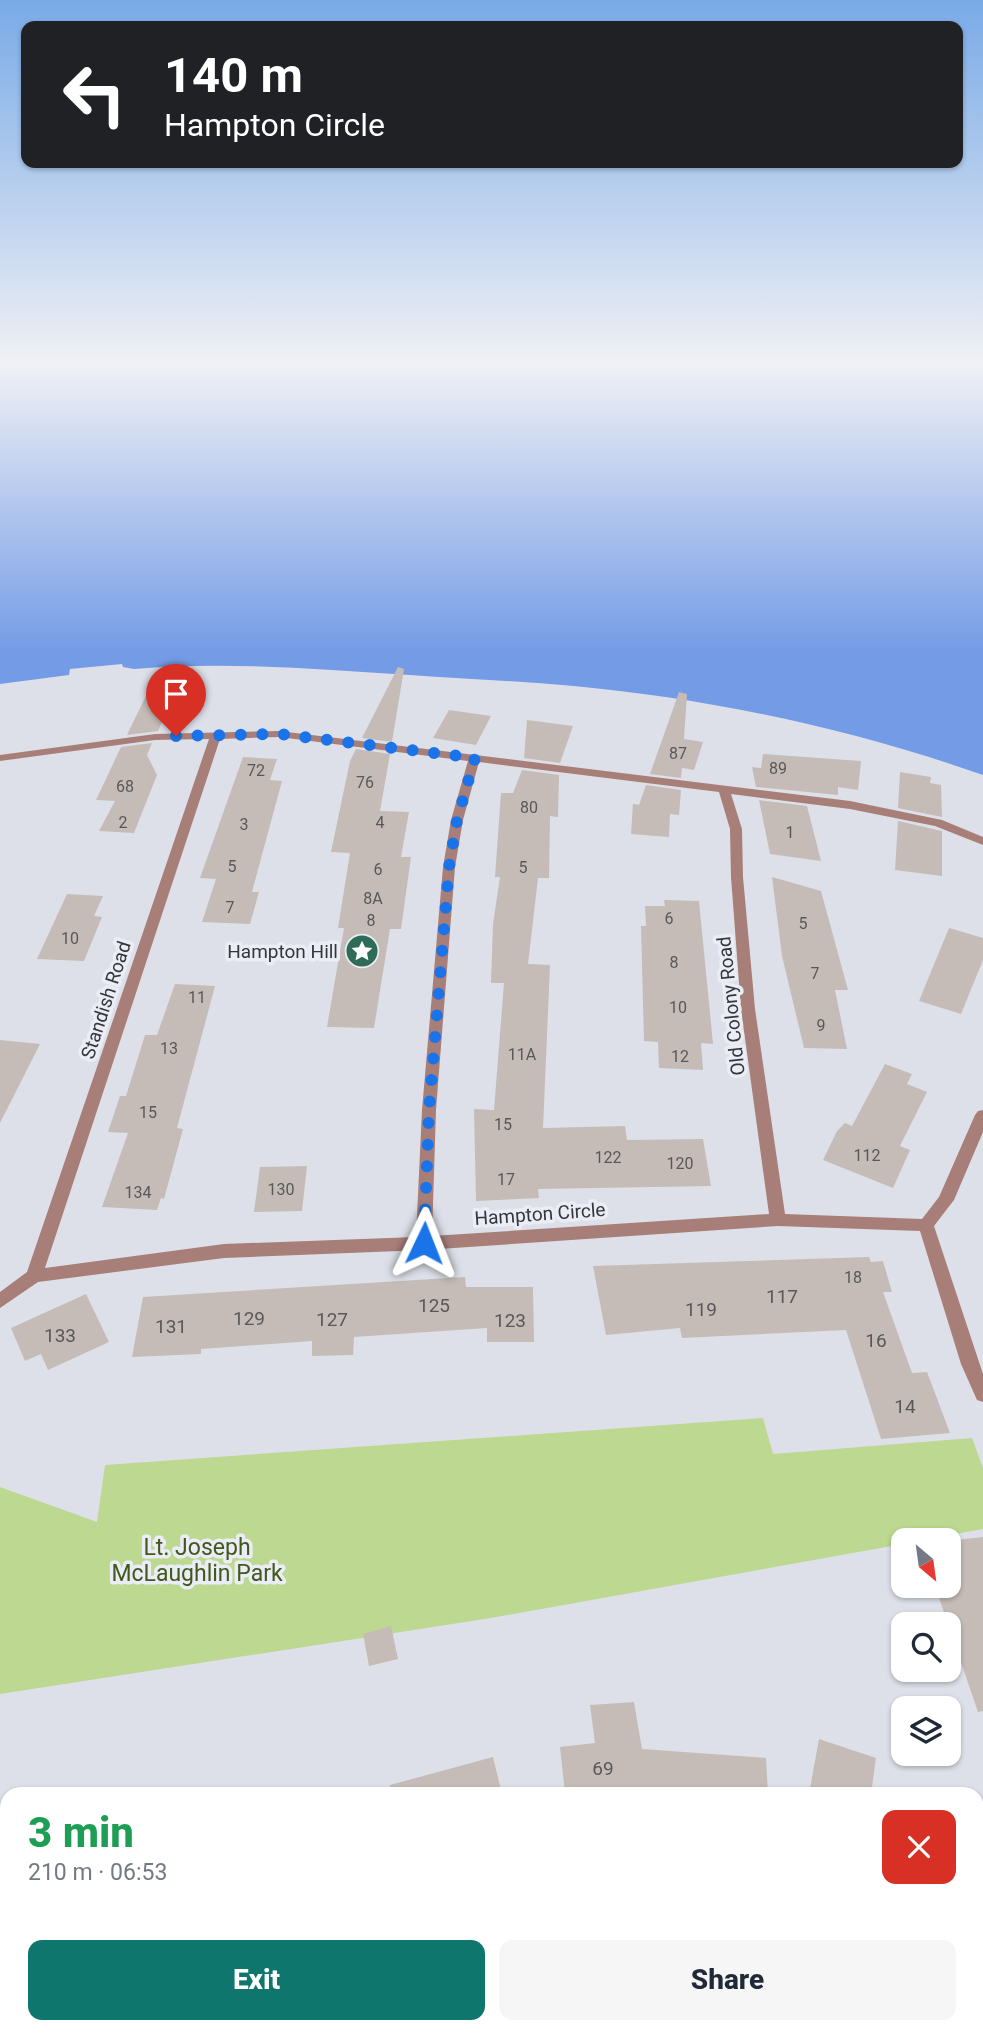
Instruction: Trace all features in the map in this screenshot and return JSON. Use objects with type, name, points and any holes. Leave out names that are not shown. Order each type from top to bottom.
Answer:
[{"type":"street","points":[[0,758],[156,737],[279,734],[903,814],[938,822],[983,841]]},
{"type":"street","name":"Standish Road","points":[[34,1276],[216,735]]},
{"type":"street","points":[[424,1243],[429,1110],[449,867],[457,820],[475,758]]},
{"type":"street","name":"Old Colony Road","points":[[724,789],[736,829],[737,877],[748,1009],[778,1220]]},
{"type":"street","points":[[983,1115],[946,1200],[926,1225],[970,1364],[983,1394]]},
{"type":"street","name":"Hampton Circle","points":[[0,1301],[34,1276],[224,1251],[424,1243],[778,1220],[926,1225]]},
{"type":"green space","name":"Lt. Joseph McLaughlin Park","points":[[763,1418],[773,1454],[972,1438],[983,1468],[983,1529],[961,1533],[961,1528],[891,1528],[891,1546],[491,1618],[0,1694],[0,1487],[97,1522],[105,1465]]},
{"type":"water","points":[[0,461],[983,461],[983,775],[883,744],[781,718],[678,699],[574,686],[306,668],[203,666],[134,669],[123,667],[122,664],[70,669],[69,675],[0,684]]},
{"type":"building","points":[[398,667],[404,669],[392,742],[362,738]]},
{"type":"building","points":[[158,671],[180,681],[158,731],[127,735]]},
{"type":"building","points":[[679,692],[687,694],[684,739],[703,742],[694,770],[682,768],[681,778],[650,774]]},
{"type":"building","points":[[449,710],[491,716],[476,745],[433,738]]},
{"type":"building","points":[[527,720],[573,726],[560,763],[524,758]]},
{"type":"building","points":[[152,743],[147,755],[157,775],[134,833],[99,831],[115,801],[96,800],[121,747]]},
{"type":"building","points":[[356,749],[390,754],[380,811],[409,812],[401,857],[411,857],[401,929],[390,929],[374,1028],[327,1027],[344,928],[338,928],[350,853],[331,852],[350,761]]},
{"type":"building","points":[[763,754],[861,761],[858,790],[838,787],[838,795],[756,787],[752,767],[761,768]]},
{"type":"building","points":[[243,757],[277,759],[270,780],[282,781],[252,892],[259,892],[250,924],[202,922],[216,879],[200,878]]},
{"type":"building","points":[[522,770],[559,775],[558,817],[550,816],[549,878],[538,878],[528,964],[550,965],[543,1128],[625,1126],[627,1140],[703,1139],[711,1186],[538,1189],[539,1198],[476,1201],[474,1109],[494,1110],[504,983],[491,983],[493,924],[500,877],[495,877],[501,793],[513,793]]},
{"type":"building","points":[[900,772],[931,777],[930,783],[941,785],[942,817],[898,808]]},
{"type":"building","points":[[646,785],[681,790],[679,815],[670,814],[669,837],[631,834],[633,804],[639,805]]},
{"type":"building","points":[[759,800],[807,806],[821,861],[770,854]]},
{"type":"building","points":[[898,821],[942,831],[942,876],[895,870]]},
{"type":"building","points":[[772,877],[821,891],[848,990],[835,990],[847,1049],[804,1048],[782,956]]},
{"type":"building","points":[[67,894],[103,896],[94,916],[102,917],[84,961],[37,959]]},
{"type":"building","points":[[664,900],[699,901],[713,1044],[701,1043],[703,1070],[659,1068],[658,1042],[644,1041],[641,926],[646,926],[645,906],[665,906]]},
{"type":"building","points":[[949,928],[983,938],[983,960],[961,1014],[919,1001]]},
{"type":"building","points":[[175,984],[215,986],[177,1128],[183,1129],[164,1199],[161,1198],[157,1210],[102,1207],[128,1133],[108,1132],[120,1096],[126,1096],[145,1035],[157,1035]]},
{"type":"building","points":[[0,1040],[40,1044],[0,1123]]},
{"type":"building","points":[[885,1064],[912,1074],[907,1084],[927,1092],[900,1146],[910,1150],[893,1188],[823,1160],[837,1131],[845,1123],[852,1126]]},
{"type":"building","points":[[307,1166],[302,1211],[254,1212],[260,1167]]},
{"type":"building","points":[[869,1257],[871,1262],[883,1261],[892,1292],[883,1292],[912,1373],[927,1372],[950,1433],[881,1439],[846,1330],[682,1338],[680,1328],[606,1335],[593,1266]]},
{"type":"building","points":[[465,1277],[466,1287],[533,1287],[534,1342],[487,1342],[487,1328],[354,1337],[353,1355],[312,1356],[312,1341],[201,1349],[201,1354],[132,1357],[143,1297]]},
{"type":"building","points":[[86,1294],[109,1342],[48,1370],[41,1354],[25,1361],[11,1328]]},
{"type":"building","points":[[983,1537],[983,1711],[978,1712],[961,1662],[961,1612],[944,1612],[939,1598],[961,1598],[961,1540]]},
{"type":"building","points":[[391,1626],[398,1659],[369,1666],[363,1634]]},
{"type":"building","points":[[634,1702],[642,1749],[766,1758],[768,1787],[564,1787],[560,1747],[595,1743],[590,1705]]},
{"type":"building","points":[[819,1739],[876,1758],[872,1787],[810,1787]]},
{"type":"building","points":[[493,1757],[500,1787],[390,1787]]},
{"type":"place","name":"Hampton Hill","points":[[362,951]]},
{"type":"route","points":[[176,736],[279,734],[475,758],[457,820],[449,867],[429,1110],[424,1243]]}]
